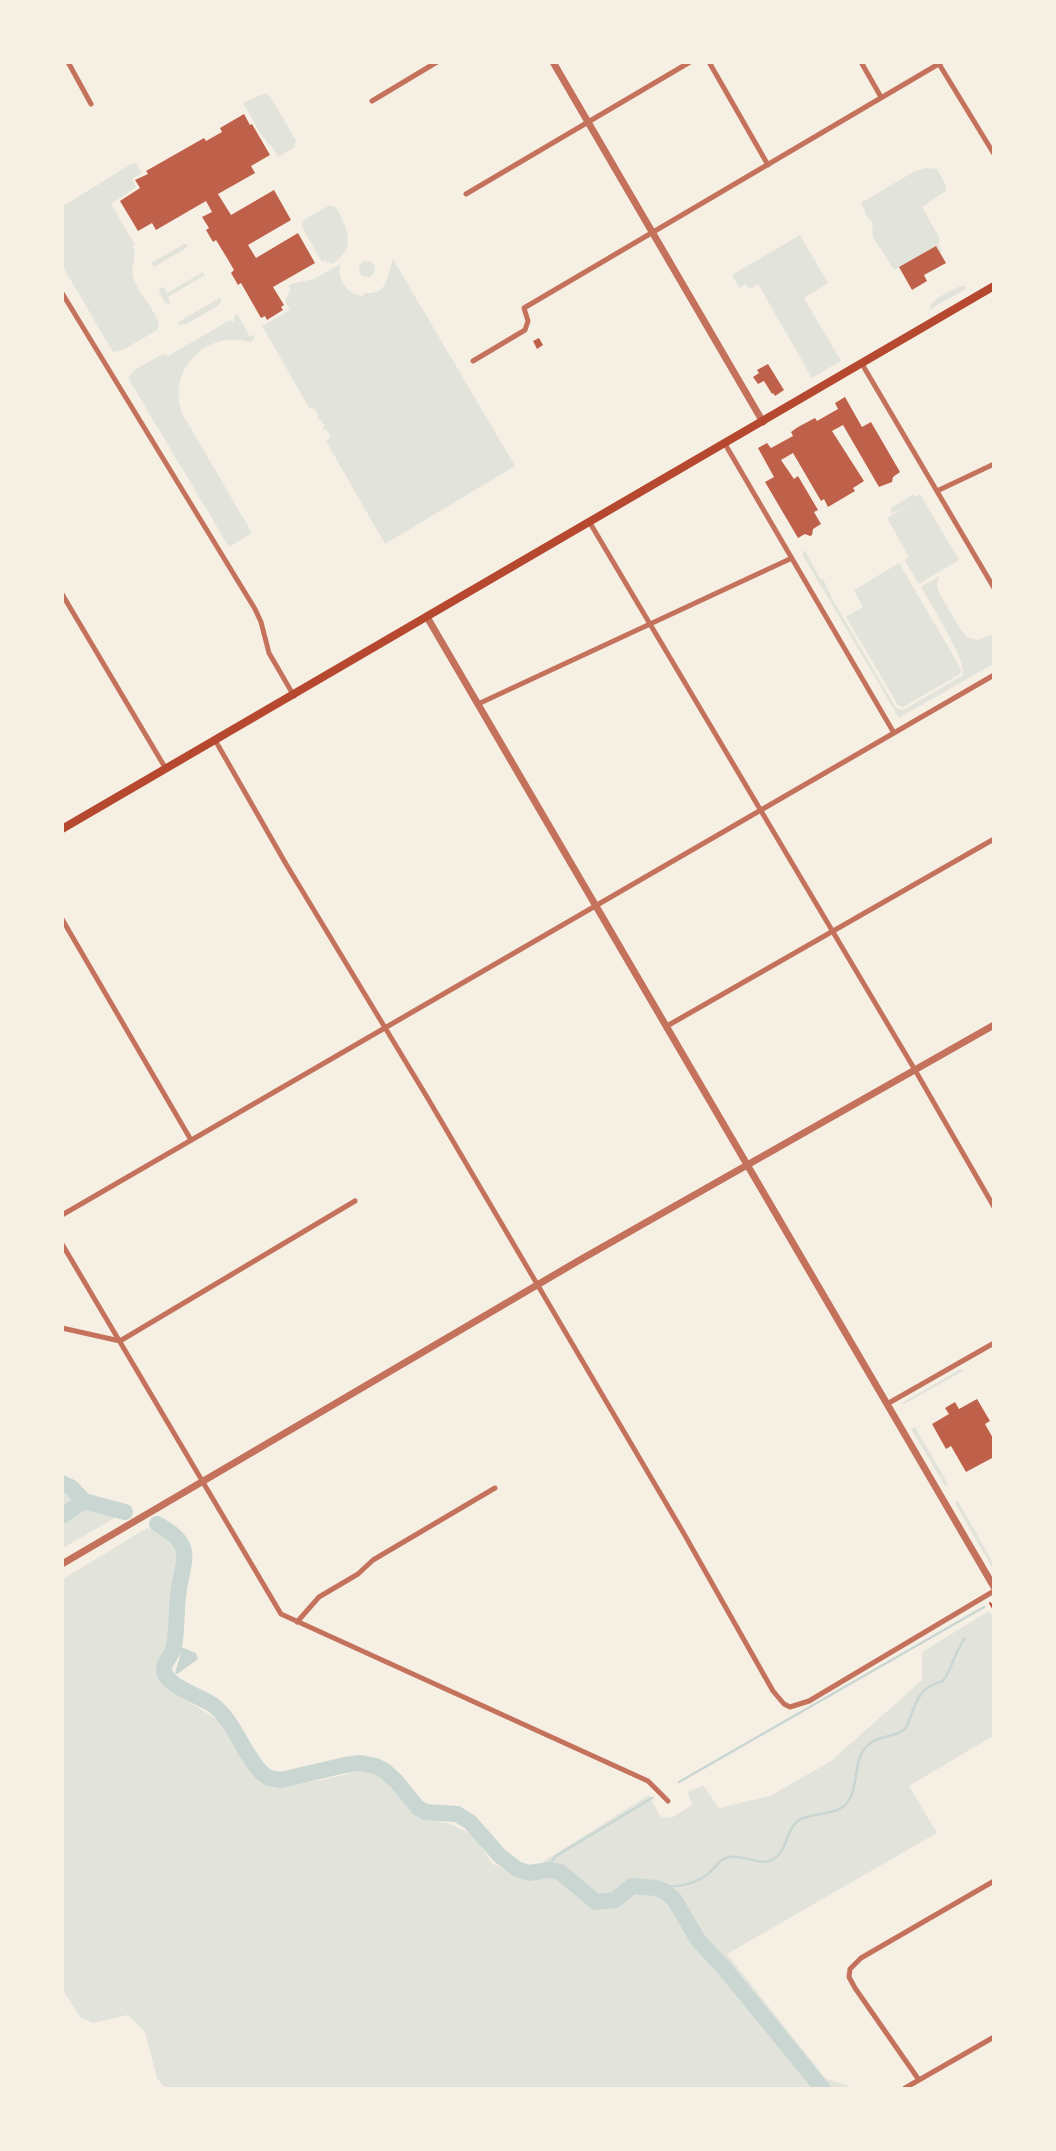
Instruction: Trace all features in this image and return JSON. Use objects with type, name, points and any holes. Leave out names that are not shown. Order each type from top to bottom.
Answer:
[{"type":"main road","points":[[62,830],[994,286]]},
{"type":"street","points":[[68,62],[91,104]]},
{"type":"street","points":[[372,101],[438,62]]},
{"type":"street","points":[[553,62],[763,422]]},
{"type":"street","points":[[466,194],[690,62]]},
{"type":"street","points":[[709,62],[768,164]]},
{"type":"street","points":[[861,62],[882,97]]},
{"type":"street","points":[[473,361],[525,330],[528,321],[524,308],[940,63],[994,154]]},
{"type":"street","points":[[62,293],[251,602],[261,622],[269,653],[294,696]]},
{"type":"street","points":[[862,364],[994,588]]},
{"type":"street","points":[[725,444],[894,733]]},
{"type":"street","points":[[937,491],[994,464]]},
{"type":"street","points":[[590,523],[915,1070],[994,1207]]},
{"type":"street","points":[[478,704],[792,558]]},
{"type":"street","points":[[62,594],[140,722],[166,769]]},
{"type":"street","points":[[427,617],[994,1587]]},
{"type":"street","points":[[62,1215],[994,675]]},
{"type":"street","points":[[215,740],[260,821],[385,1028],[683,1532],[768,1683],[784,1704],[790,1707],[809,1701],[994,1591]]},
{"type":"street","points":[[667,1026],[994,839]]},
{"type":"street","points":[[62,919],[191,1140]]},
{"type":"street","points":[[62,1564],[537,1285],[994,1025]]},
{"type":"street","points":[[62,1328],[120,1341],[355,1201]]},
{"type":"street","points":[[62,1244],[281,1614],[648,1781],[668,1801]]},
{"type":"street","points":[[887,1404],[994,1343]]},
{"type":"street","points":[[296,1622],[319,1597],[358,1574],[373,1560],[496,1488]]},
{"type":"street","points":[[919,2080],[855,1988],[849,1973],[852,1966],[861,1958],[994,1881]]},
{"type":"street","points":[[905,2088],[994,2038]]},
{"type":"path","points":[[990,1603],[994,1610]]},
{"type":"shaded area","points":[[265,93],[270,96],[297,142],[294,144],[295,147],[278,157],[271,145],[269,146],[263,138],[243,103]]},
{"type":"shaded area","points":[[133,163],[136,163],[142,173],[132,179],[136,187],[111,204],[135,245],[133,246],[135,254],[132,269],[133,277],[159,325],[157,330],[123,350],[113,352],[63,267],[63,206]]},
{"type":"shaded area","points":[[927,168],[937,169],[946,186],[946,191],[922,207],[939,237],[940,242],[938,244],[942,251],[940,252],[936,246],[894,270],[873,237],[872,222],[865,215],[861,203],[915,171]]},
{"type":"shaded area","points":[[330,205],[332,207],[335,206],[343,221],[348,237],[345,251],[332,264],[325,261],[322,262],[301,225],[304,224],[302,221]]},
{"type":"shaded area","points":[[800,235],[828,283],[804,298],[841,361],[812,378],[758,284],[749,289],[746,284],[739,288],[732,275]]},
{"type":"shaded area","points":[[184,244],[188,244],[186,248],[154,267],[151,263]]},
{"type":"shaded area","points":[[393,259],[515,466],[385,544],[326,441],[331,436],[326,429],[322,428],[325,426],[320,419],[318,420],[317,417],[319,416],[314,408],[310,409],[262,326],[290,310],[285,300],[291,289],[288,286],[291,284],[314,279],[340,264],[339,270],[344,285],[357,295],[363,296],[364,293],[372,293],[383,288]]},
{"type":"shaded area","points":[[364,261],[370,261],[375,266],[373,275],[364,277],[359,272],[359,266]]},
{"type":"shaded area","points":[[203,272],[205,275],[168,297],[171,305],[166,304],[159,293],[160,288],[164,287],[167,293]]},
{"type":"shaded area","points":[[963,285],[967,288],[929,310],[938,298]]},
{"type":"shaded area","points":[[221,297],[221,302],[218,306],[186,324],[181,325],[177,323]]},
{"type":"shaded area","points":[[237,313],[250,337],[253,335],[255,338],[250,342],[233,340],[218,342],[204,348],[184,370],[180,384],[179,399],[183,415],[252,533],[229,547],[128,378],[136,369],[163,354],[168,356],[230,320],[234,322],[234,317]]},
{"type":"shaded area","points":[[914,494],[915,497],[920,494],[959,560],[919,584],[904,560],[909,557],[887,518],[912,503],[891,514],[891,508]]},
{"type":"shaded area","points":[[805,550],[896,708],[903,710],[963,675],[959,656],[921,587],[939,576],[937,584],[939,593],[967,637],[977,640],[993,634],[993,664],[899,718],[802,554]]},
{"type":"shaded area","points":[[899,563],[961,669],[960,674],[903,707],[898,705],[846,617],[863,607],[854,590]]},
{"type":"shaded area","points":[[961,1369],[963,1371],[904,1404],[903,1402]]},
{"type":"shaded area","points":[[915,1427],[948,1484],[945,1486],[911,1429]]},
{"type":"shaded area","points":[[63,1483],[72,1488],[84,1501],[125,1512],[63,1548]]},
{"type":"shaded area","points":[[958,1501],[993,1563],[993,1569],[955,1503]]},
{"type":"shaded area","points":[[147,1528],[171,1538],[179,1548],[181,1555],[181,1566],[175,1586],[171,1643],[160,1664],[160,1679],[176,1694],[221,1722],[254,1772],[265,1780],[278,1785],[323,1780],[359,1771],[369,1771],[380,1776],[390,1785],[414,1816],[447,1823],[466,1831],[474,1837],[493,1864],[512,1873],[522,1875],[649,1795],[661,1818],[673,1817],[692,1805],[688,1792],[703,1785],[719,1808],[770,1796],[831,1761],[922,1680],[922,1652],[989,1611],[994,1619],[993,1736],[909,1786],[937,1833],[727,1954],[825,2078],[854,2088],[165,2088],[157,2078],[145,2032],[128,2015],[93,2023],[80,2017],[62,1989],[63,1579]]},
{"type":"shaded area","points":[[181,1647],[196,1653],[198,1659],[177,1674],[175,1673]]},
{"type":"building","points":[[244,114],[270,155],[251,166],[255,173],[218,194],[231,215],[274,190],[291,220],[248,245],[256,258],[298,233],[315,263],[273,287],[284,305],[281,307],[283,310],[267,320],[265,316],[261,318],[241,283],[238,285],[231,273],[234,270],[216,240],[213,242],[206,230],[209,228],[202,217],[212,212],[206,201],[156,230],[152,223],[138,231],[120,201],[140,188],[135,180],[148,174],[146,171],[204,138],[206,141],[222,132],[220,128]]},
{"type":"building","points":[[936,246],[946,263],[924,275],[927,281],[912,290],[899,267]]},
{"type":"building","points":[[539,338],[543,345],[537,349],[533,341]]},
{"type":"building","points":[[768,364],[784,390],[775,396],[764,381],[758,384],[753,377],[759,373],[757,370]]},
{"type":"building","points":[[845,397],[862,427],[871,422],[900,472],[893,477],[892,482],[879,487],[843,425],[832,431],[864,481],[853,488],[855,491],[828,507],[824,499],[821,501],[793,453],[781,460],[794,479],[798,476],[818,510],[814,512],[821,524],[813,529],[812,535],[805,534],[798,538],[765,482],[774,477],[758,448],[767,443],[771,448],[793,436],[791,432],[798,427],[815,418],[817,421],[838,409],[835,403]]},
{"type":"building","points":[[977,1399],[990,1421],[985,1424],[994,1440],[994,1457],[966,1472],[951,1446],[946,1449],[932,1424],[949,1414],[945,1408],[955,1402],[959,1409]]},
{"type":"waterway","points":[[62,1483],[72,1488],[84,1501],[125,1512]]},
{"type":"waterway","points":[[62,1516],[84,1501]]},
{"type":"waterway","points":[[157,1524],[170,1532],[178,1540],[183,1547],[184,1555],[174,1647],[164,1671],[172,1682],[213,1705],[221,1712],[262,1773],[269,1778],[281,1780],[345,1765],[360,1763],[376,1766],[396,1781],[418,1808],[426,1812],[457,1814],[470,1822],[500,1856],[517,1869],[529,1873],[549,1870],[560,1872],[596,1902],[615,1900],[632,1886],[656,1888],[664,1891],[674,1899],[698,1940],[724,1968],[822,2088]]},
{"type":"waterway","points":[[679,1782],[984,1607]]},
{"type":"waterway","points":[[644,1886],[678,1886],[694,1882],[729,1857],[740,1857],[763,1862],[769,1861],[779,1855],[796,1822],[807,1817],[840,1809],[852,1794],[859,1759],[866,1747],[876,1740],[896,1734],[906,1728],[918,1698],[927,1688],[943,1681],[965,1638]]},
{"type":"waterway","points":[[545,1871],[556,1856],[652,1798]]}]
